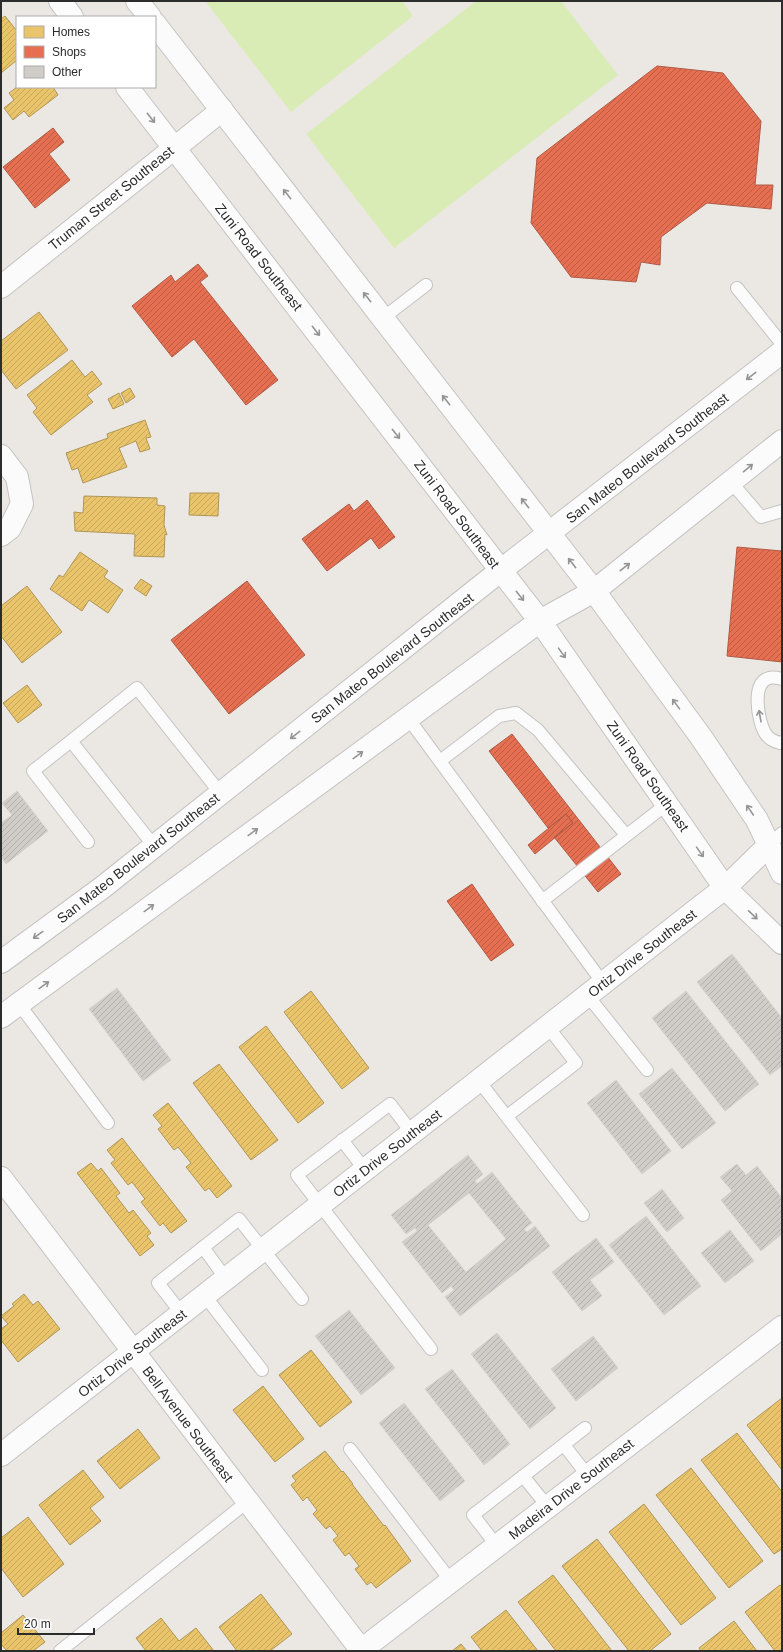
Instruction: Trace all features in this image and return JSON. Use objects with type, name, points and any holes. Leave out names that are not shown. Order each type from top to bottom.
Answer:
[{"type":"main road","points":[[60,1],[71,16]]},
{"type":"main road","points":[[137,1],[149,16]]},
{"type":"main road","points":[[156,25],[594,592],[701,737],[757,820],[775,839],[782,873]]},
{"type":"main road","name":"Zuni Road Southeast","points":[[128,88],[540,621],[725,888],[782,943]]},
{"type":"main road","name":"Truman Street Southeast","points":[[1,286],[222,110]]},
{"type":"main road","name":"San Mateo Boulevard Southeast","points":[[1,962],[103,887],[500,571],[782,352]]},
{"type":"main road","points":[[1,1017],[540,621],[594,592],[782,441]]},
{"type":"main road","points":[[1,456],[17,476],[22,504],[10,528],[1,535]]},
{"type":"main road","name":"Ortiz Drive Southeast","points":[[1,1455],[725,888],[775,839]]},
{"type":"main road","name":"Bell Avenue Southeast","points":[[1,1178],[361,1651]]},
{"type":"main road","name":"Madeira Drive Southeast","points":[[361,1651],[782,1327]]},
{"type":"lane","points":[[383,318],[426,285]]},
{"type":"lane","points":[[737,288],[782,344]]},
{"type":"lane","points":[[731,482],[761,517],[782,511]]},
{"type":"lane","points":[[782,679],[770,678],[763,682],[758,698],[761,723],[765,733],[772,741],[782,742]]},
{"type":"lane","points":[[88,842],[33,771],[137,688],[221,794]]},
{"type":"lane","points":[[440,761],[499,716],[516,712],[538,730],[626,835]]},
{"type":"lane","points":[[408,718],[542,901],[595,990],[647,1070]]},
{"type":"lane","points":[[71,741],[154,846]]},
{"type":"lane","points":[[542,901],[667,804]]},
{"type":"lane","points":[[19,1004],[108,1123]]},
{"type":"lane","points":[[507,1116],[576,1063],[548,1027]]},
{"type":"lane","points":[[479,1081],[583,1215]]},
{"type":"lane","points":[[412,1133],[390,1104],[297,1175],[431,1349]]},
{"type":"lane","points":[[342,1140],[365,1170]]},
{"type":"lane","points":[[182,1314],[158,1283],[239,1219],[302,1299]]},
{"type":"lane","points":[[203,1247],[226,1279]]},
{"type":"lane","points":[[205,1296],[262,1370]]},
{"type":"lane","points":[[497,1546],[473,1515],[585,1428]]},
{"type":"lane","points":[[564,1445],[588,1476]]},
{"type":"lane","points":[[350,1449],[451,1581]]},
{"type":"lane","points":[[524,1476],[548,1507]]},
{"type":"lane","points":[[60,1651],[247,1502]]},
{"type":"green space","points":[[205,1],[402,1],[413,16],[291,112]]},
{"type":"green space","points":[[476,1],[561,1],[618,75],[394,248],[306,134]]},
{"type":"building: Homes","points":[[5,16],[16,30],[16,61],[1,73],[1,19]]},
{"type":"building: Homes","points":[[16,88],[54,88],[58,95],[29,117],[24,111],[13,120],[4,108],[14,100],[9,93]]},
{"type":"building: Homes","points":[[39,312],[68,350],[16,389],[1,370],[1,341]]},
{"type":"building: Homes","points":[[72,360],[85,377],[92,371],[102,384],[87,395],[93,402],[51,435],[33,412],[37,408],[27,395]]},
{"type":"building: Homes","points":[[130,388],[135,397],[126,403],[121,393]]},
{"type":"building: Homes","points":[[119,393],[124,404],[113,409],[108,399]]},
{"type":"building: Homes","points":[[145,420],[151,437],[146,438],[150,449],[140,452],[136,441],[119,448],[127,467],[83,483],[78,468],[72,470],[66,453],[108,438],[107,434]]},
{"type":"building: Homes","points":[[190,493],[219,493],[218,516],[189,515]]},
{"type":"building: Homes","points":[[84,496],[157,498],[157,505],[165,506],[164,525],[167,535],[165,534],[164,557],[134,556],[135,534],[75,531],[74,512],[83,513]]},
{"type":"building: Homes","points":[[80,552],[108,571],[104,577],[123,590],[108,613],[89,600],[82,611],[50,589],[59,575],[63,577]]},
{"type":"building: Homes","points":[[141,579],[152,586],[146,596],[134,588]]},
{"type":"building: Homes","points":[[27,586],[62,632],[22,663],[1,636],[1,606]]},
{"type":"building: Homes","points":[[27,685],[42,705],[18,723],[3,703]]},
{"type":"building: Homes","points":[[311,991],[369,1068],[342,1089],[284,1012]]},
{"type":"building: Homes","points":[[266,1026],[324,1103],[298,1123],[239,1047]]},
{"type":"building: Homes","points":[[219,1064],[278,1140],[251,1160],[193,1083]]},
{"type":"building: Homes","points":[[168,1103],[232,1186],[217,1198],[209,1188],[205,1191],[186,1167],[191,1163],[178,1147],[174,1150],[158,1129],[162,1126],[153,1115]]},
{"type":"building: Homes","points":[[122,1138],[187,1221],[171,1233],[163,1223],[160,1226],[141,1202],[145,1199],[132,1182],[128,1185],[111,1163],[115,1160],[107,1150]]},
{"type":"building: Homes","points":[[91,1163],[98,1171],[101,1168],[120,1193],[116,1196],[129,1213],[133,1210],[151,1233],[147,1236],[154,1245],[140,1256],[77,1173]]},
{"type":"building: Homes","points":[[24,1294],[33,1305],[38,1301],[60,1329],[18,1362],[1,1340],[1,1329],[8,1324],[1,1316],[14,1306],[12,1304]]},
{"type":"building: Homes","points":[[311,1350],[352,1402],[320,1427],[279,1375]]},
{"type":"building: Homes","points":[[263,1386],[304,1439],[275,1462],[233,1410]]},
{"type":"building: Homes","points":[[782,1398],[782,1470],[747,1425]]},
{"type":"building: Homes","points":[[138,1429],[160,1458],[120,1489],[97,1461]]},
{"type":"building: Homes","points":[[737,1433],[782,1492],[782,1549],[774,1554],[701,1460]]},
{"type":"building: Homes","points":[[325,1451],[342,1472],[343,1471],[411,1561],[376,1588],[371,1582],[367,1585],[355,1569],[359,1566],[349,1553],[345,1556],[333,1540],[338,1536],[330,1526],[326,1529],[313,1514],[317,1510],[307,1497],[303,1501],[291,1485],[296,1481],[292,1476]]},
{"type":"building: Homes","points":[[691,1468],[763,1561],[729,1588],[656,1495]]},
{"type":"building: Homes","points":[[83,1470],[104,1497],[90,1508],[101,1521],[70,1545],[39,1505]]},
{"type":"building: Homes","points":[[644,1504],[716,1598],[681,1625],[609,1532]]},
{"type":"building: Homes","points":[[28,1517],[64,1564],[23,1597],[1,1568],[1,1538]]},
{"type":"building: Homes","points":[[597,1539],[671,1634],[650,1651],[629,1651],[562,1566]]},
{"type":"building: Homes","points":[[553,1575],[612,1651],[556,1651],[518,1602]]},
{"type":"building: Homes","points":[[780,1585],[782,1587],[782,1651],[775,1651],[745,1612]]},
{"type":"building: Homes","points":[[261,1594],[292,1634],[270,1651],[237,1651],[219,1627]]},
{"type":"building: Homes","points":[[506,1610],[538,1651],[482,1651],[471,1637]]},
{"type":"building: Homes","points":[[23,1615],[45,1642],[33,1651],[7,1651],[1,1644],[1,1633]]},
{"type":"building: Homes","points":[[161,1618],[179,1641],[196,1628],[214,1651],[146,1651],[136,1638]]},
{"type":"building: Homes","points":[[734,1621],[757,1651],[701,1651],[699,1648]]},
{"type":"building: Homes","points":[[461,1644],[467,1651],[452,1651]]},
{"type":"building: Shops","points":[[657,66],[723,73],[761,121],[755,185],[773,185],[771,209],[707,203],[661,237],[660,265],[641,262],[636,282],[571,277],[531,223],[537,158]]},
{"type":"building: Shops","points":[[53,128],[64,142],[49,154],[70,180],[35,208],[3,167]]},
{"type":"building: Shops","points":[[198,264],[208,276],[200,282],[278,380],[246,405],[194,339],[172,357],[132,306],[171,275],[175,282]]},
{"type":"building: Shops","points":[[367,500],[395,537],[379,549],[371,538],[327,571],[302,539],[349,504],[354,511]]},
{"type":"building: Shops","points":[[737,547],[782,551],[782,662],[727,656]]},
{"type":"building: Shops","points":[[247,581],[305,655],[229,714],[171,640]]},
{"type":"building: Shops","points":[[512,734],[621,874],[598,892],[554,837],[573,823],[566,814],[548,828],[489,751]]},
{"type":"building: Shops","points":[[566,814],[573,823],[535,854],[528,845]]},
{"type":"building: Shops","points":[[472,884],[514,945],[491,961],[447,901]]},
{"type":"building: Other","points":[[17,791],[48,831],[6,864],[1,857],[1,823],[12,815],[2,803]]},
{"type":"building: Other","points":[[732,954],[782,1018],[782,1066],[770,1075],[697,982]]},
{"type":"building: Other","points":[[117,988],[171,1060],[143,1081],[89,1009]]},
{"type":"building: Other","points":[[686,991],[759,1084],[725,1111],[652,1018]]},
{"type":"building: Other","points":[[672,1068],[716,1123],[682,1149],[639,1094]]},
{"type":"building: Other","points":[[616,1080],[671,1151],[642,1174],[587,1103]]},
{"type":"building: Other","points":[[468,1155],[483,1174],[475,1181],[477,1184],[492,1172],[532,1223],[524,1229],[527,1232],[535,1226],[550,1246],[460,1316],[445,1297],[454,1290],[451,1286],[442,1293],[402,1242],[417,1231],[415,1228],[406,1234],[391,1215]],"holes":[[[469,1193],[506,1239],[466,1272],[428,1225]]]},
{"type":"building: Other","points":[[737,1164],[746,1175],[757,1166],[782,1198],[782,1218],[780,1219],[782,1222],[782,1234],[761,1251],[721,1200],[732,1191],[720,1177]]},
{"type":"building: Other","points":[[662,1189],[684,1218],[667,1232],[644,1203]]},
{"type":"building: Other","points":[[646,1216],[701,1286],[664,1315],[609,1245]]},
{"type":"building: Other","points":[[730,1230],[754,1261],[725,1283],[701,1253]]},
{"type":"building: Other","points":[[596,1238],[614,1262],[590,1280],[602,1296],[582,1311],[552,1272]]},
{"type":"building: Other","points":[[349,1310],[395,1368],[361,1395],[315,1336]]},
{"type":"building: Other","points":[[497,1333],[556,1408],[530,1429],[471,1354]]},
{"type":"building: Other","points":[[593,1336],[618,1368],[576,1401],[551,1369]]},
{"type":"building: Other","points":[[452,1369],[510,1444],[484,1465],[425,1389]]},
{"type":"building: Other","points":[[404,1403],[465,1481],[440,1501],[379,1423]]}]
